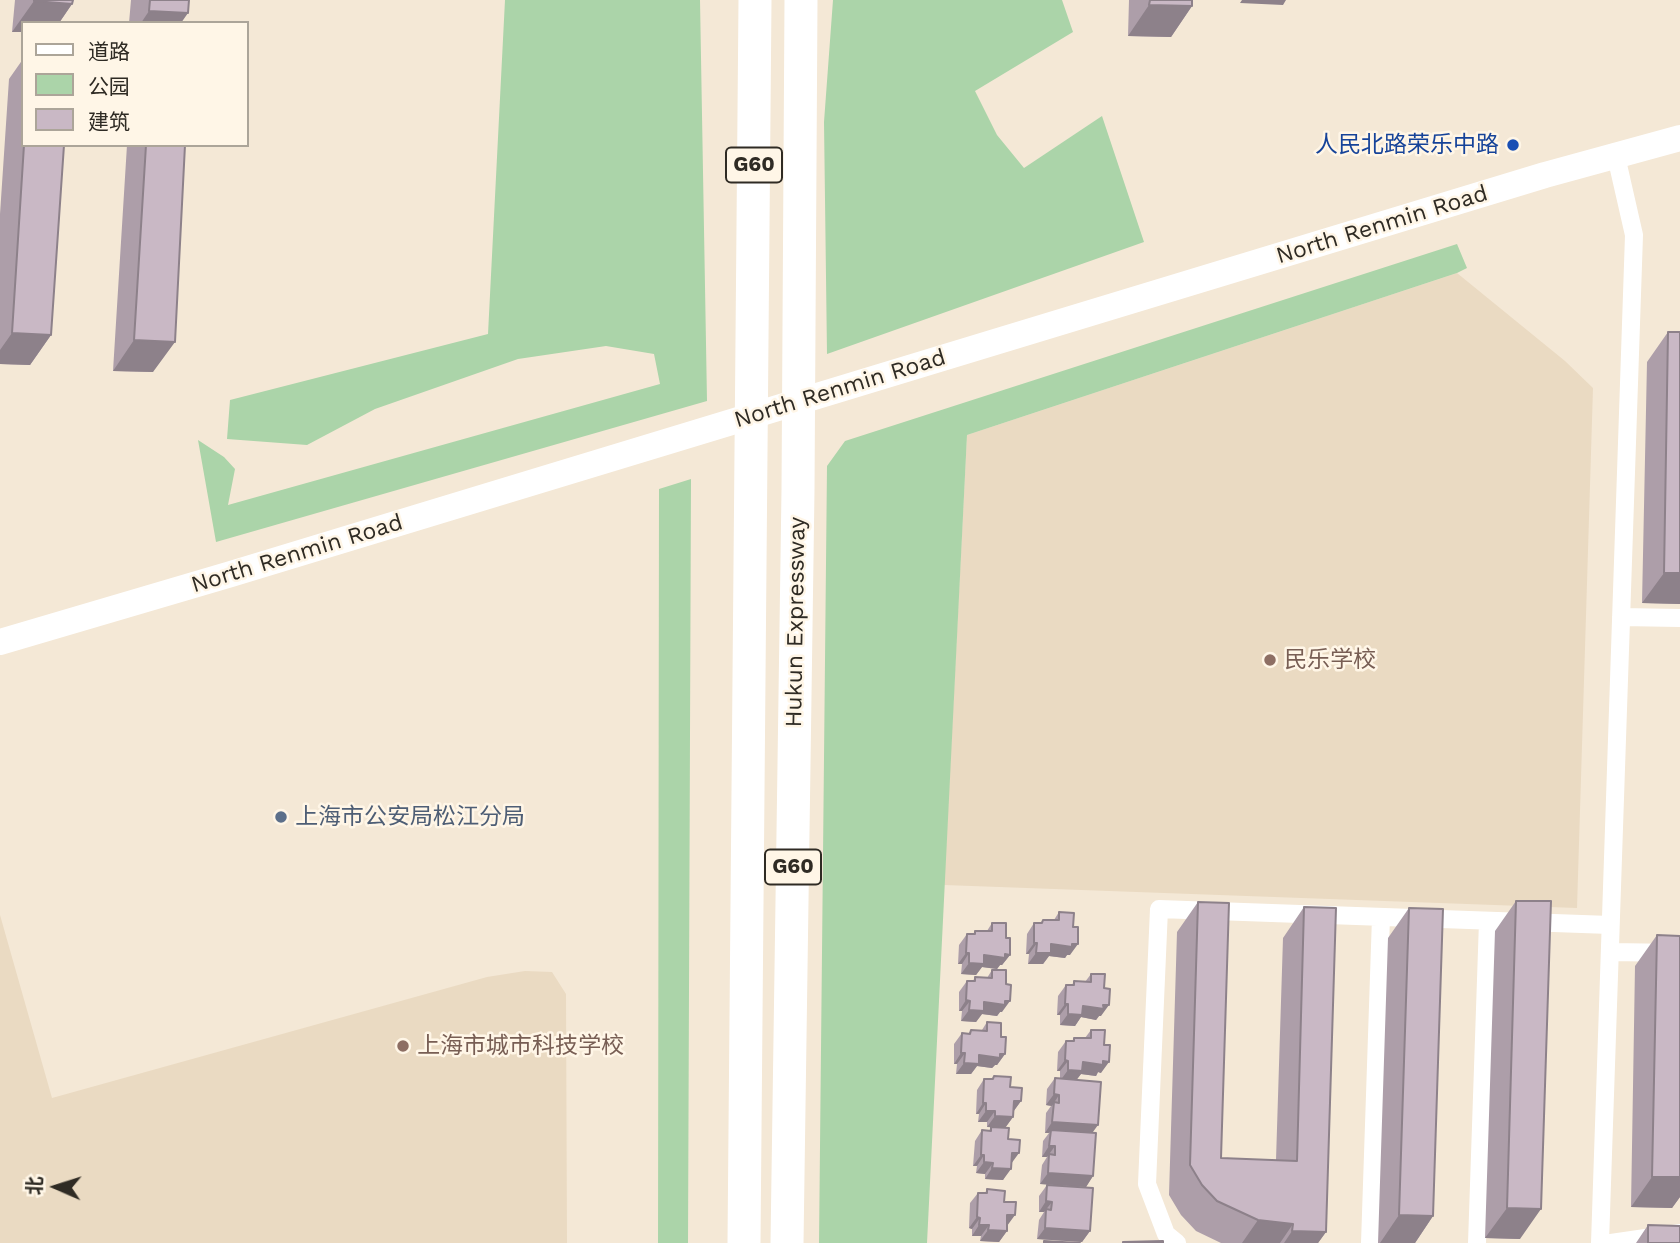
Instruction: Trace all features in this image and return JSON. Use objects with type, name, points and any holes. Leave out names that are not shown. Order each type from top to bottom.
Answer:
[{"type":"highway","name":"Hukun Expressway","points":[[744,1243],[754,0]]},
{"type":"highway","name":"Hukun Expressway","points":[[787,1243],[798,490],[801,0]]},
{"type":"highway","points":[[801,95],[810,0]]},
{"type":"main road","name":"North Renmin Road","points":[[0,642],[1545,175],[1680,138]]},
{"type":"street","points":[[1600,1243],[1634,235],[1616,156]]},
{"type":"street","points":[[1621,617],[1680,618]]},
{"type":"street","points":[[1177,1243],[1166,1234],[1147,1184],[1159,909],[1610,925]]},
{"type":"street","points":[[1370,1243],[1381,917]]},
{"type":"street","points":[[1477,1243],[1488,921]]},
{"type":"street","points":[[1610,952],[1680,953]]},
{"type":"street","points":[[1611,1243],[1680,1233]]},
{"type":"shaded area","name":"民乐学校","points":[[1457,273],[1565,361],[1593,388],[1577,908],[944,885],[967,435]]},
{"type":"shaded area","name":"上海市城市科技学校","points":[[0,915],[52,1098],[487,977],[525,971],[552,972],[566,994],[567,1243],[0,1243]]},
{"type":"green space","points":[[505,0],[700,0],[707,401],[216,542],[198,440],[224,457],[235,469],[228,505],[660,384],[654,354],[606,346],[518,359],[375,409],[307,445],[227,439],[230,400],[488,334]]},
{"type":"green space","points":[[833,0],[1062,0],[1073,32],[975,91],[997,135],[1024,168],[1102,116],[1144,242],[827,354],[824,122]]},
{"type":"green space","points":[[1457,244],[1467,268],[1457,273],[967,435],[927,1243],[819,1243],[827,466],[845,441]]},
{"type":"green space","points":[[691,479],[688,1243],[658,1243],[659,489]]},
{"type":"building","points":[[34,0],[73,0],[72,4]]},
{"type":"building","points":[[150,0],[189,0],[188,13],[149,11]]},
{"type":"building","points":[[1150,0],[1192,0],[1192,6],[1149,5]]},
{"type":"building","points":[[24,147],[64,147],[51,335],[12,333]]},
{"type":"building","points":[[146,147],[185,147],[175,342],[134,340]]},
{"type":"building","points":[[1668,332],[1680,332],[1680,573],[1664,573]]},
{"type":"building","points":[[1516,901],[1551,901],[1541,1209],[1507,1208]]},
{"type":"building","points":[[1198,902],[1229,903],[1221,1158],[1297,1161],[1304,907],[1336,908],[1326,1232],[1292,1231],[1293,1224],[1258,1220],[1217,1201],[1202,1185],[1190,1165]]},
{"type":"building","points":[[1409,908],[1443,909],[1433,1216],[1399,1215]]},
{"type":"building","points":[[1059,912],[1074,913],[1073,927],[1078,927],[1078,944],[1072,944],[1072,947],[1051,944],[1051,953],[1036,953],[1034,923],[1059,920]]},
{"type":"building","points":[[992,923],[1006,923],[1006,938],[1010,938],[1010,955],[1005,954],[1005,958],[984,955],[984,964],[969,963],[969,953],[966,953],[967,934],[992,931]]},
{"type":"building","points":[[1657,935],[1680,936],[1680,1177],[1652,1177]]},
{"type":"building","points":[[992,970],[1006,970],[1006,984],[1011,985],[1010,1001],[1005,1001],[1005,1005],[984,1002],[984,1011],[969,1010],[970,1001],[966,1000],[967,981],[975,981],[975,977],[992,978]]},
{"type":"building","points":[[1091,974],[1105,974],[1104,988],[1110,989],[1109,1005],[1103,1005],[1104,1009],[1083,1006],[1082,1015],[1068,1014],[1068,1004],[1065,1004],[1066,985],[1074,985],[1074,981],[1091,982]]},
{"type":"building","points":[[987,1022],[1001,1023],[1001,1037],[1006,1037],[1005,1054],[1000,1054],[1000,1058],[979,1055],[979,1064],[964,1063],[965,1053],[961,1053],[962,1033],[970,1034],[971,1030],[987,1031]]},
{"type":"building","points":[[1091,1030],[1105,1030],[1104,1045],[1110,1045],[1109,1062],[1103,1061],[1103,1065],[1083,1062],[1082,1071],[1068,1070],[1068,1061],[1065,1060],[1066,1041],[1091,1038]]},
{"type":"building","points":[[994,1076],[1011,1077],[1010,1087],[1022,1088],[1021,1101],[1014,1101],[1013,1117],[995,1116],[995,1111],[986,1111],[986,1103],[983,1103],[984,1079],[993,1079]]},
{"type":"building","points":[[1055,1078],[1101,1082],[1098,1125],[1052,1122],[1054,1102],[1059,1103],[1059,1095],[1054,1094]]},
{"type":"building","points":[[991,1127],[1009,1128],[1008,1139],[1020,1140],[1019,1153],[1012,1153],[1011,1169],[992,1168],[993,1163],[984,1162],[984,1155],[981,1155],[982,1130],[991,1131]]},
{"type":"building","points":[[1051,1130],[1096,1133],[1093,1176],[1048,1173],[1049,1154],[1055,1155],[1055,1146],[1049,1146]]},
{"type":"building","points":[[1047,1185],[1093,1188],[1090,1231],[1045,1228],[1046,1209],[1051,1210],[1052,1202],[1046,1201]]},
{"type":"building","points":[[987,1189],[1005,1191],[1004,1202],[1016,1202],[1015,1215],[1007,1215],[1007,1231],[988,1230],[989,1225],[979,1225],[978,1193],[987,1193]]},
{"type":"building","points":[[1648,1225],[1680,1226],[1680,1243],[1648,1243]]},
{"type":"building","points":[[1044,1241],[1080,1243],[1044,1243]]},
{"type":"building","points":[[1123,1242],[1163,1243],[1123,1243]]},
{"type":"place","name":"人民北路荣乐中路","points":[[1513,145]]},
{"type":"place","name":"民乐学校","points":[[1270,660]]},
{"type":"place","name":"上海市公安局松江分局","points":[[281,817]]},
{"type":"place","name":"上海市城市科技学校","points":[[403,1046]]}]
